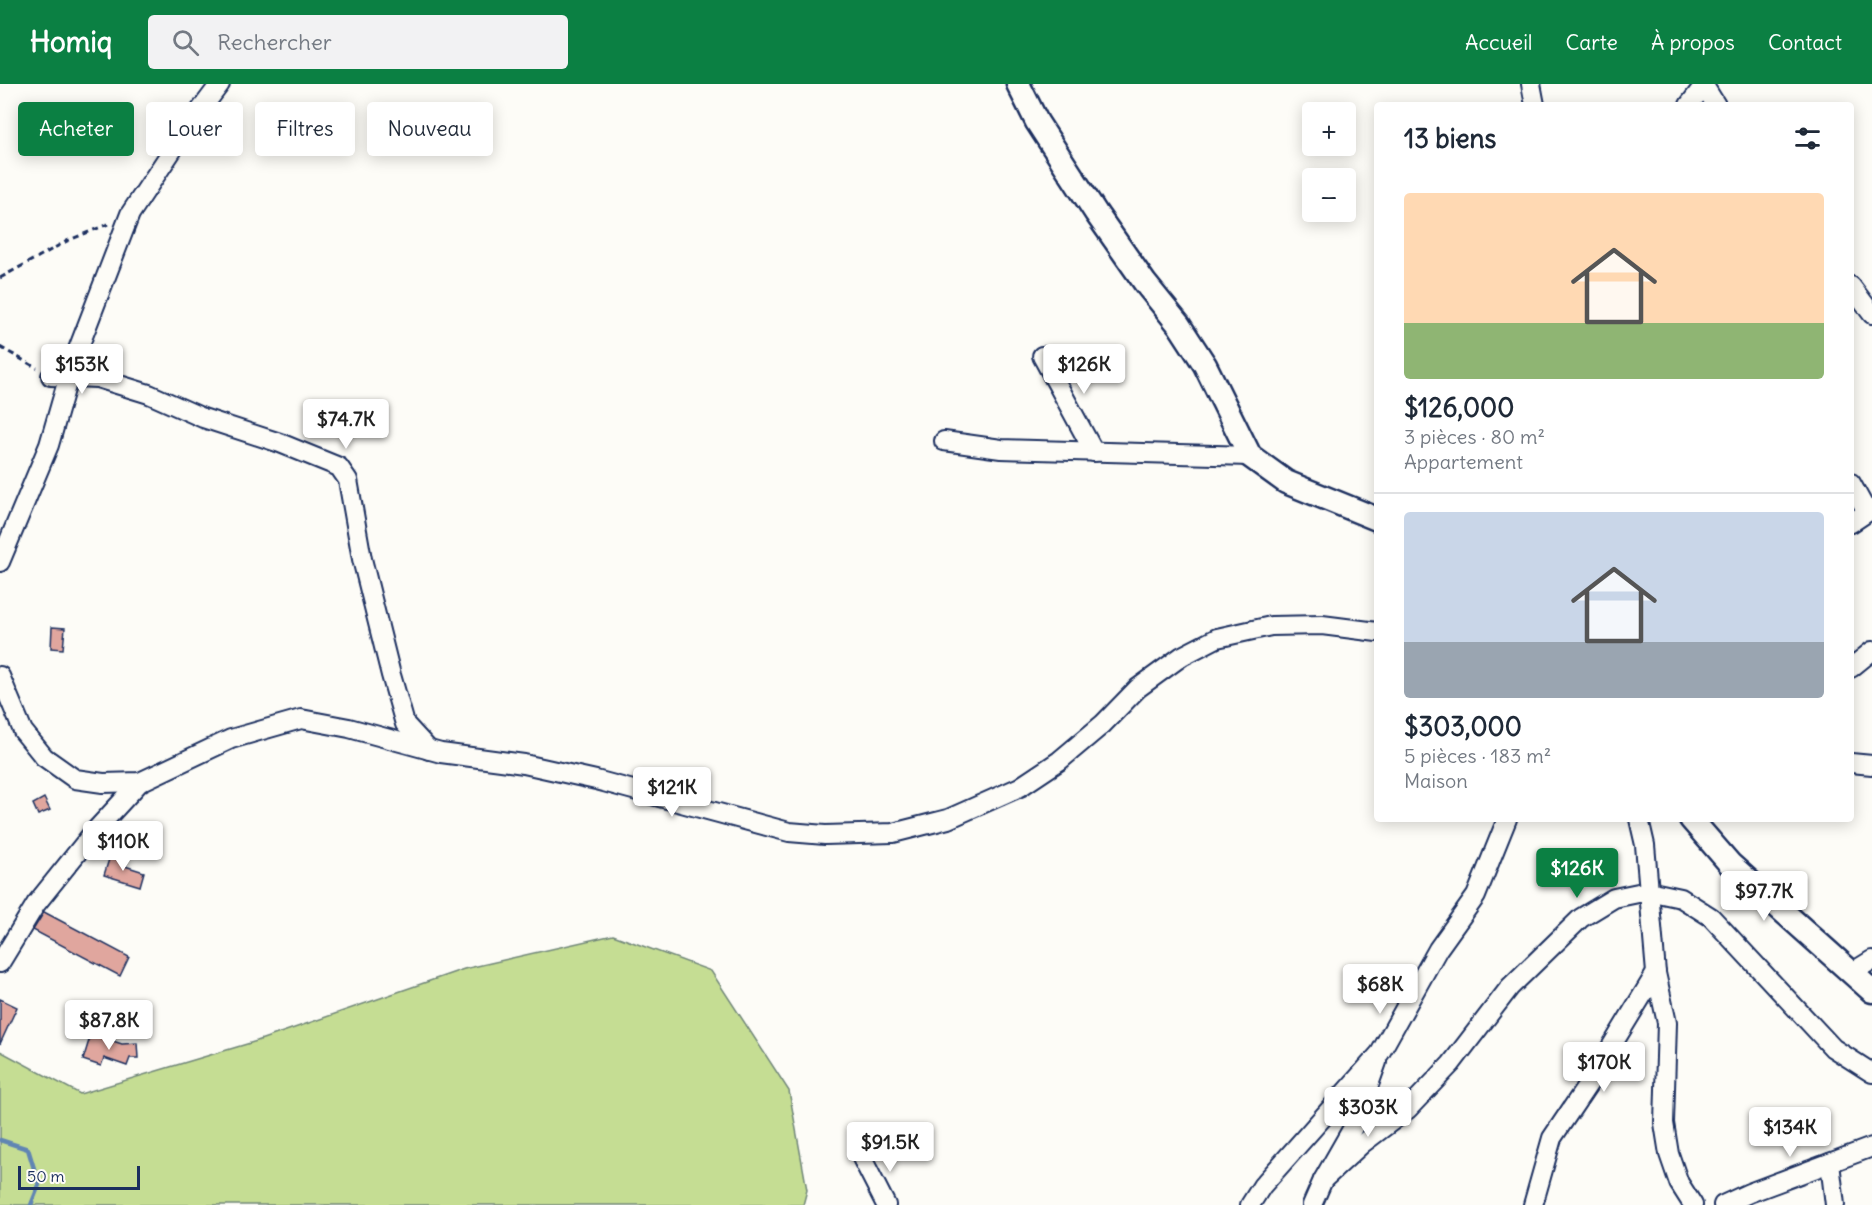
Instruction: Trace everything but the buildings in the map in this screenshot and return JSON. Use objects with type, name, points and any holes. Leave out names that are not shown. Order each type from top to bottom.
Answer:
[{"type":"street","points":[[0,562],[49,445],[60,377],[130,214],[187,128],[220,84]]},
{"type":"street","points":[[1018,84],[1036,122],[1096,213],[1205,364],[1250,456],[1286,482],[1374,518]]},
{"type":"street","points":[[1531,84],[1534,102]]},
{"type":"street","points":[[1691,102],[1704,84],[1714,102]]},
{"type":"street","points":[[111,223],[130,214]]},
{"type":"street","points":[[1854,290],[1872,314]]},
{"type":"street","points":[[1042,356],[1094,452]]},
{"type":"street","points":[[60,377],[97,378],[149,394],[203,418],[280,443],[339,467],[348,480],[367,578],[405,724],[429,750]]},
{"type":"street","points":[[944,441],[1001,449],[1250,456]]},
{"type":"street","points":[[1854,487],[1870,511],[1854,521]]},
{"type":"street","points":[[0,963],[36,904],[93,833],[141,782],[231,739],[302,719],[349,728],[429,750],[524,764],[596,780],[789,832],[893,833],[948,819],[1020,787],[1059,761],[1103,724],[1138,688],[1182,656],[1217,638],[1271,626],[1322,625],[1374,632]]},
{"type":"street","points":[[1854,666],[1872,651]]},
{"type":"street","points":[[0,676],[23,731],[44,758],[75,779],[103,783],[141,782]]},
{"type":"street","points":[[1854,763],[1872,765]]},
{"type":"street","points":[[1312,1205],[1323,1180],[1355,1124],[1380,1053],[1438,949],[1476,896],[1506,822]]},
{"type":"street","points":[[1640,822],[1645,845],[1656,973],[1667,1023],[1664,1123],[1679,1183],[1693,1205]]},
{"type":"street","points":[[1694,822],[1730,864],[1872,991]]},
{"type":"street","points":[[1323,1180],[1363,1143],[1408,1109],[1451,1064],[1510,987],[1581,918],[1614,898],[1648,891],[1681,898],[1711,917],[1833,1048],[1872,1073]]},
{"type":"street","points":[[1851,974],[1872,960]]},
{"type":"street","points":[[1533,1205],[1552,1138],[1589,1083],[1656,973]]},
{"type":"street","points":[[1250,1205],[1262,1186],[1380,1053]]},
{"type":"street","points":[[1723,1205],[1749,1192],[1872,1147]]},
{"type":"street","points":[[862,1158],[886,1205]]},
{"type":"street","points":[[1830,1163],[1835,1205]]},
{"type":"path","points":[[0,278],[67,241],[111,223]]},
{"type":"path","points":[[0,347],[60,377]]},
{"type":"green space","points":[[613,935],[711,971],[789,1091],[807,1190],[803,1205],[0,1205],[0,1051],[80,1094],[257,1041],[464,969]]},
{"type":"waterway","points":[[0,1140],[28,1149],[39,1185],[31,1205]]}]
